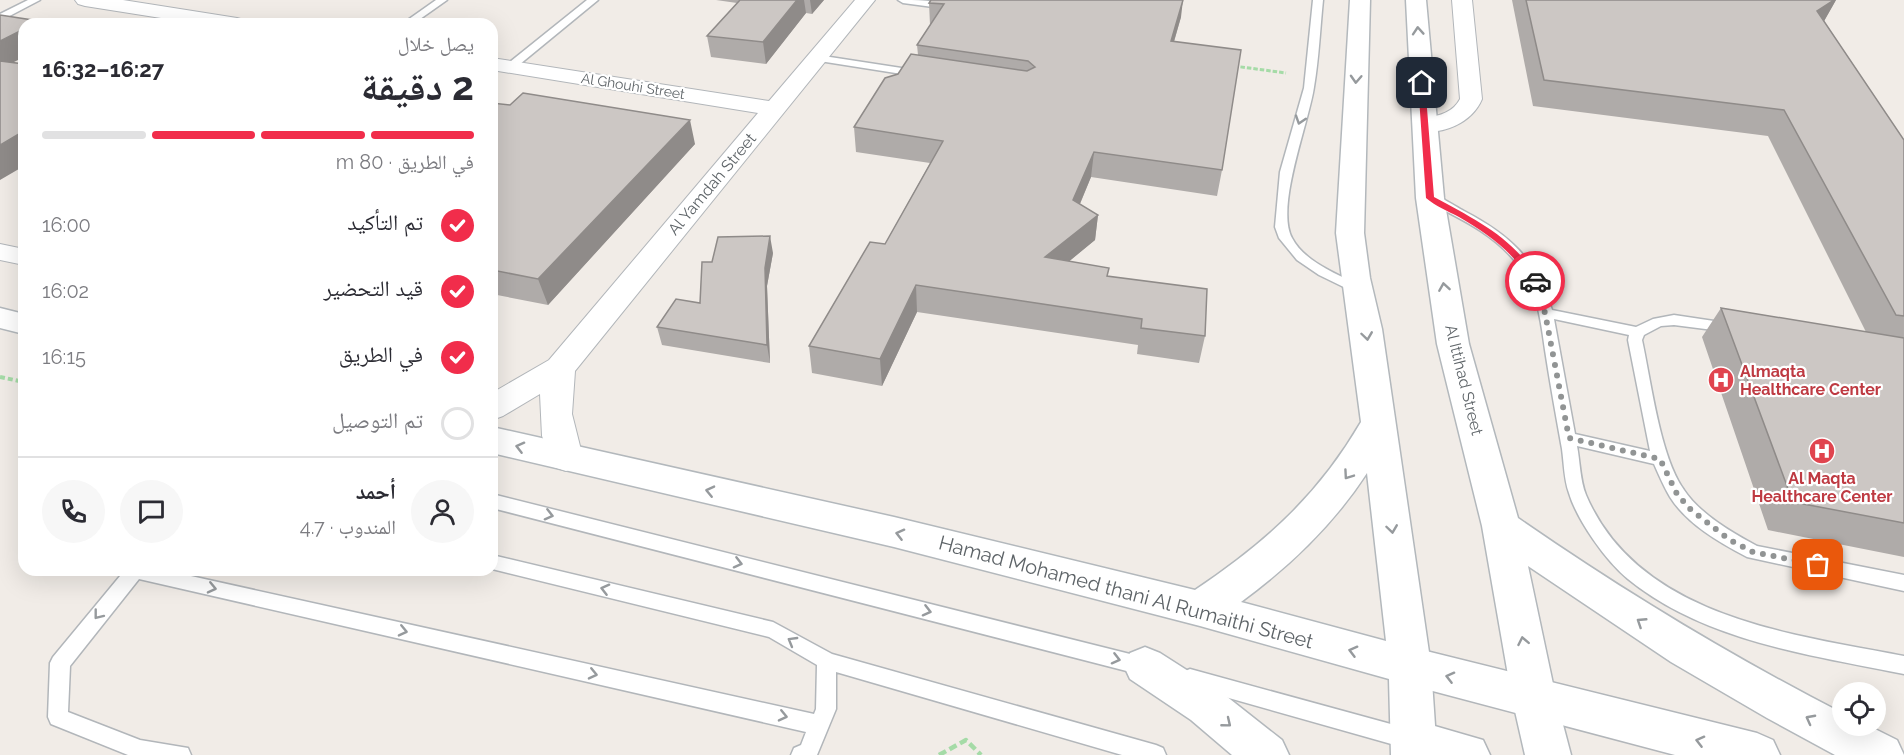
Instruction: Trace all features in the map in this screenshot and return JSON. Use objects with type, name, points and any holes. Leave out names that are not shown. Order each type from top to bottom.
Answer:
[{"type":"main road","points":[[1360,0],[1350,233],[1366,329],[1410,666],[1414,748],[1467,755]]},
{"type":"main road","name":"Al Ittihad Street","points":[[1416,0],[1430,198],[1452,344],[1501,526],[1534,698],[1548,755]]},
{"type":"main road","points":[[0,318],[18,322]]},
{"type":"main road","points":[[1200,609],[1259,568],[1308,524],[1354,466],[1377,424]]},
{"type":"main road","name":"Hamad Mohamed thani Al Rumaithi Street","points":[[498,441],[894,532],[1200,609],[1410,666],[1757,755]]},
{"type":"main road","points":[[1501,526],[1575,579],[1660,635],[1743,684],[1881,755]]},
{"type":"main road","points":[[1145,666],[1206,706],[1266,755]]},
{"type":"street","points":[[84,0],[194,18]]},
{"type":"street","name":"Al Yamdah Street","points":[[498,404],[560,368],[865,0]]},
{"type":"street","points":[[1425,125],[1444,122],[1458,116],[1468,108],[1470,99],[1462,0]]},
{"type":"street","name":"Al Ghouhi Street","points":[[501,66],[775,109]]},
{"type":"street","points":[[0,252],[18,256]]},
{"type":"street","name":"Al Yamdah Street","points":[[560,368],[555,389],[554,410],[557,435],[566,458]]},
{"type":"lane","points":[[0,18],[35,0]]},
{"type":"lane","points":[[415,18],[442,0]]},
{"type":"lane","points":[[501,66],[593,0]]},
{"type":"lane","points":[[903,0],[961,7]]},
{"type":"lane","points":[[1318,0],[1304,108],[1286,172],[1281,227],[1289,245],[1310,263],[1358,290]]},
{"type":"lane","points":[[817,58],[933,75]]},
{"type":"lane","points":[[1430,198],[1489,231],[1516,252],[1533,276],[1545,313],[1569,438],[1577,494],[1587,518],[1603,543],[1628,568],[1659,592],[1695,612],[1734,627],[1904,665]]},
{"type":"lane","points":[[1545,313],[1637,332],[1658,322],[1674,320],[1740,329]]},
{"type":"lane","points":[[1637,332],[1635,340],[1660,459],[1677,494],[1691,510],[1730,540],[1753,552],[1904,583]]},
{"type":"lane","points":[[1569,438],[1660,459]]},
{"type":"lane","points":[[498,503],[1145,666],[1414,748]]},
{"type":"lane","points":[[498,563],[772,630],[827,661],[1156,755]]},
{"type":"lane","points":[[130,576],[60,663],[57,717],[140,750],[181,755]]},
{"type":"lane","points":[[161,576],[819,725]]},
{"type":"lane","points":[[801,755],[808,752],[826,709],[827,661]]},
{"type":"path","points":[[1227,65],[1309,76]]},
{"type":"path","points":[[0,377],[18,381]]},
{"type":"path","points":[[939,755],[966,740],[981,755]]},
{"type":"building","points":[[740,0],[797,0],[763,42],[707,36]]},
{"type":"building","points":[[931,0],[1183,0],[1171,41],[1241,50],[1222,170],[1094,152],[1073,200],[1098,215],[1045,257],[1109,268],[1107,276],[1207,289],[1205,336],[1141,328],[1142,319],[916,285],[880,359],[809,346],[870,242],[885,244],[943,141],[854,127],[885,78],[898,74],[911,54],[1027,71],[1035,67],[1028,61],[917,45],[944,4],[929,3]]},
{"type":"building","points":[[1526,0],[1834,0],[1817,11],[1904,140],[1904,316],[1896,315],[1784,110],[1544,80]]},
{"type":"building","points":[[0,15],[20,18],[18,32],[0,41]]},
{"type":"building","points":[[0,61],[18,63],[18,134],[0,145]]},
{"type":"building","points":[[523,93],[690,120],[538,279],[498,271],[498,104],[510,105]]},
{"type":"building","points":[[770,236],[765,268],[767,345],[657,327],[676,299],[700,303],[702,262],[712,262],[718,237]]},
{"type":"building","name":"Al Maqta Healthcare Center","points":[[1721,308],[1904,338],[1904,523],[1793,502]]},
{"type":"way so far","points":[[1535,281],[1545,313],[1569,438],[1660,459],[1677,494],[1691,510],[1730,540],[1753,552],[1818,565]]},
{"type":"place","name":"Almaqta Healthcare Center","points":[[1721,380]]},
{"type":"place","name":"Al Maqta Healthcare Center","points":[[1822,451]]},
{"type":"route","points":[[1422,83],[1430,198],[1503,241],[1516,252],[1535,281]]}]
